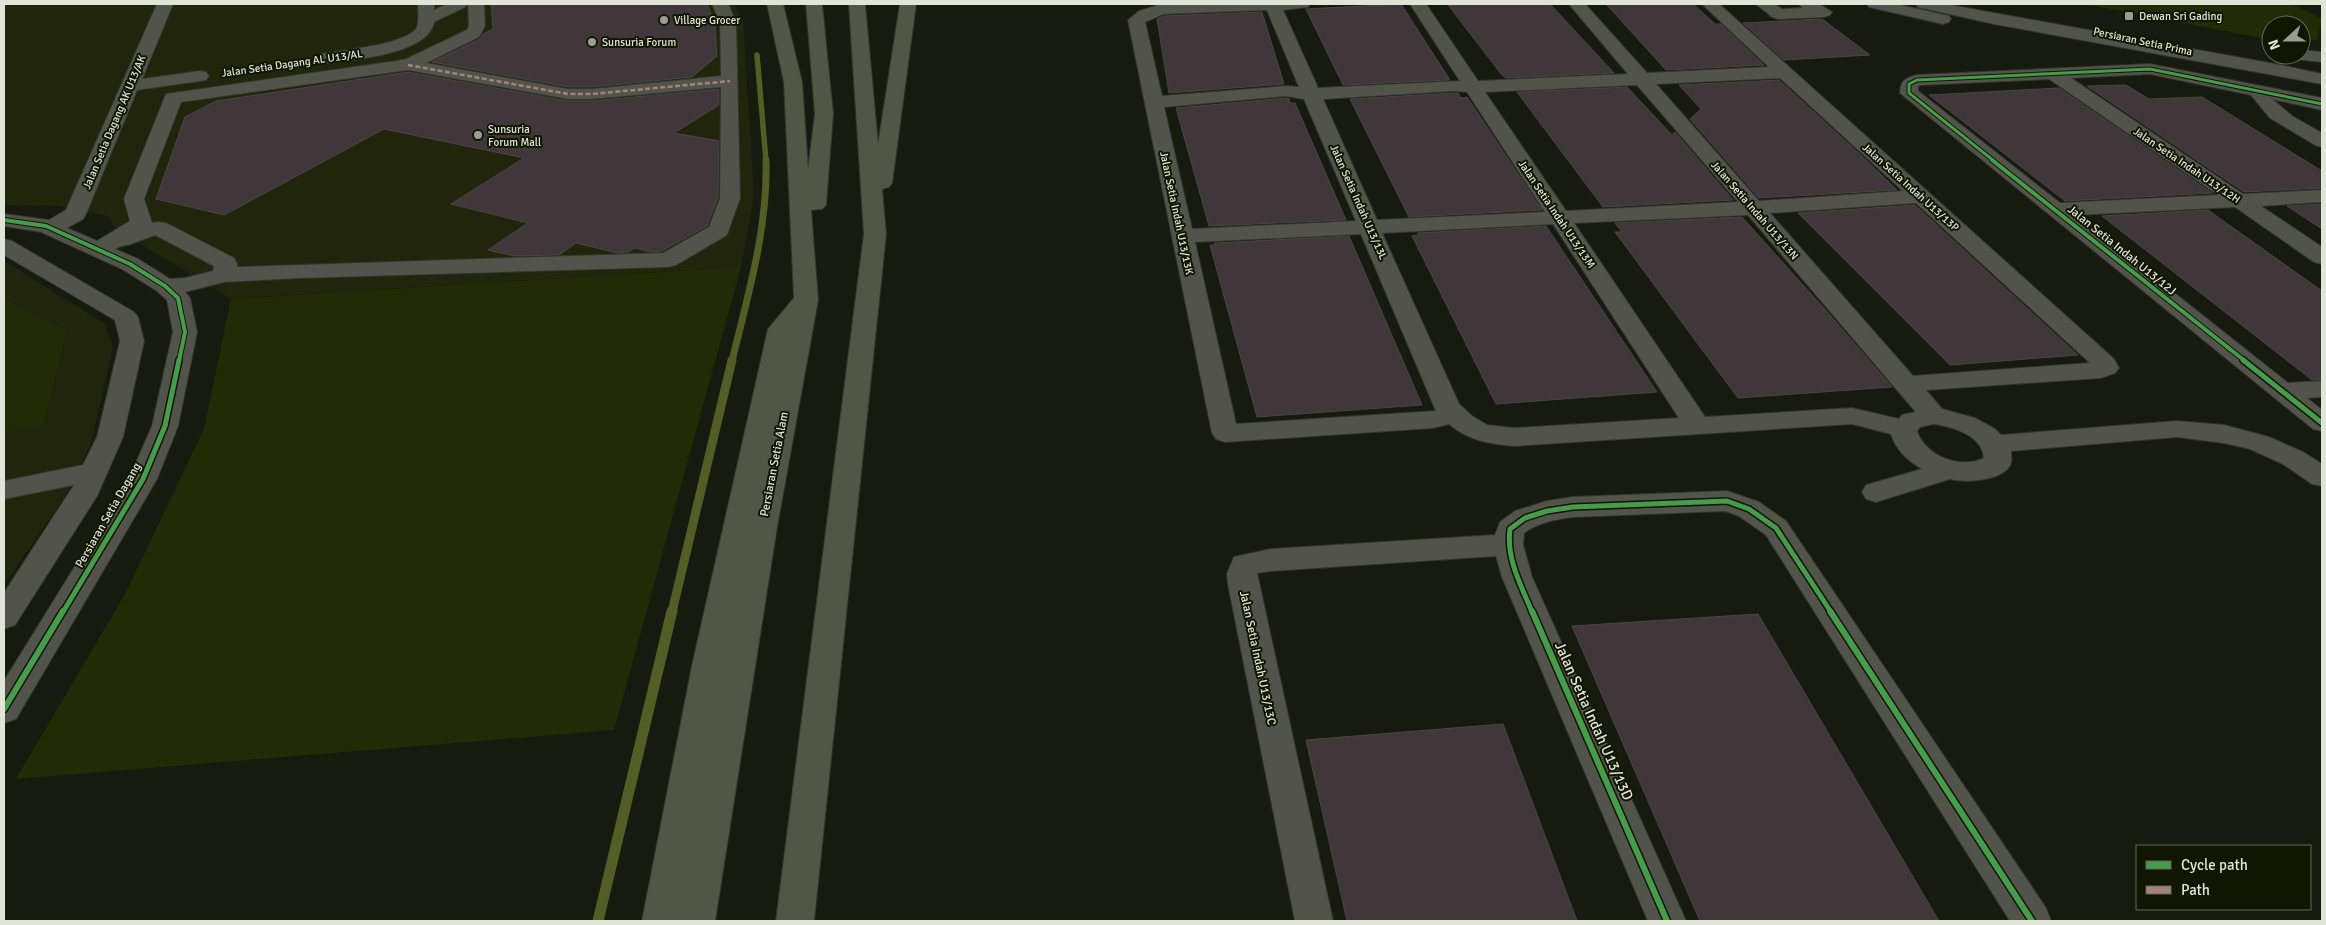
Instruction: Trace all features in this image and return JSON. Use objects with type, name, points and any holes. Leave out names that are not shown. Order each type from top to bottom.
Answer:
[{"type":"highway","points":[[661,921],[708,666],[780,329],[806,299],[793,82],[775,4]]},
{"type":"highway","name":"Persiaran Setia Alam","points":[[696,921],[762,527],[806,299],[824,114],[814,4]]},
{"type":"highway","points":[[857,4],[875,234]]},
{"type":"highway","points":[[795,921],[875,234],[908,4]]},
{"type":"street","name":"Jalan Setia Dagang AK U13/AK","points":[[51,228],[74,214],[165,4]]},
{"type":"street","points":[[425,12],[458,4]]},
{"type":"street","points":[[104,251],[141,223],[134,199],[173,98],[221,82],[301,80],[408,66],[473,33],[477,26],[476,4]]},
{"type":"street","points":[[171,292],[185,285],[224,276],[668,260],[719,230],[730,198],[728,22],[720,4]]},
{"type":"street","points":[[1273,5],[1302,4]]},
{"type":"street","name":"Jalan Setia Indah U13/13M","points":[[1418,4],[1697,424]]},
{"type":"street","name":"Jalan Setia Indah U13/13N","points":[[1577,4],[1934,416]]},
{"type":"street","name":"Jalan Setia Indah U13/13P","points":[[1710,4],[2106,364],[2106,368],[2101,370],[1906,384]]},
{"type":"street","points":[[1764,4],[1778,14],[1824,12],[1807,4]]},
{"type":"street","points":[[1875,4],[2027,35],[2116,40]]},
{"type":"street","points":[[1924,4],[2293,73]]},
{"type":"street","name":"Persiaran Setia Prima","points":[[1963,4],[2322,79]]},
{"type":"street","name":"Jalan Setia Indah U13/13K","points":[[1273,5],[1162,10],[1145,14],[1136,20],[1225,433],[1433,420],[1449,407]]},
{"type":"street","name":"Jalan Setia Indah U13/13L","points":[[1273,5],[1449,407]]},
{"type":"street","name":"Jalan Setia Dagang AL U13/AL","points":[[312,60],[385,48],[414,38],[422,32],[425,12]]},
{"type":"street","points":[[349,55],[568,94],[592,94],[730,81]]},
{"type":"street","points":[[2052,73],[2150,69],[2322,104]]},
{"type":"street","points":[[1154,102],[1286,91],[1312,94],[1786,72]]},
{"type":"street","name":"Jalan Setia Indah U13/12J","points":[[2052,73],[1917,80],[1909,84],[1909,92],[2322,423]]},
{"type":"street","name":"Jalan Setia Indah U13/12H","points":[[2052,73],[2322,257]]},
{"type":"street","points":[[180,79],[252,77],[301,80]]},
{"type":"street","points":[[221,82],[258,103],[284,99],[329,77]]},
{"type":"street","name":"Jalan Setia Dagang AL U13/AL","points":[[130,86],[180,79],[221,82]]},
{"type":"street","points":[[2258,91],[2262,101],[2274,112],[2322,141]]},
{"type":"street","points":[[1183,236],[1753,208],[1922,196]]},
{"type":"street","points":[[2056,210],[2322,196]]},
{"type":"street","points":[[4,220],[51,228],[104,251],[171,292],[227,280],[342,271]]},
{"type":"street","points":[[104,251],[131,235],[158,228],[226,263],[224,276]]},
{"type":"street","points":[[4,246],[126,317],[132,341],[110,437],[83,496],[4,617]]},
{"type":"street","name":"Persiaran Setia Dagang","points":[[4,709],[147,470],[165,426],[185,332],[171,292]]},
{"type":"street","points":[[2283,391],[2322,389]]},
{"type":"street","points":[[1449,407],[1471,428],[1486,435],[1514,437],[1697,424],[1852,416],[1903,428]]},
{"type":"street","points":[[1876,492],[1948,470],[1980,472],[1992,468],[1998,462],[1999,453],[1986,435],[1968,425],[1947,418],[1934,416],[1919,417],[1909,421],[1903,428],[1903,436],[1908,446],[1918,455],[1948,470]]},
{"type":"street","points":[[1994,444],[2177,429],[2224,434],[2259,443],[2293,458],[2322,478]]},
{"type":"street","points":[[4,490],[94,472]]},
{"type":"street","points":[[1509,537],[1525,518],[1547,511],[1573,507],[1727,501],[1749,509],[1776,528],[2032,921]]},
{"type":"street","name":"Jalan Setia Indah U13/13C","points":[[1314,921],[1242,584],[1242,574],[1245,565],[1271,560],[1509,537]]},
{"type":"street","name":"Jalan Setia Indah U13/13D","points":[[1509,537],[1517,577],[1667,921]]},
{"type":"shaded area","points":[[4,4],[735,4],[743,21],[754,196],[741,267],[231,299],[116,229],[108,216],[58,206],[4,205]]},
{"type":"shaded area","points":[[2085,4],[2292,4],[2322,19],[2317,40],[2311,40],[2311,15],[2261,15],[2261,38]]},
{"type":"shaded area","points":[[4,261],[104,323],[113,347],[91,443],[64,498],[4,585]]},
{"type":"shaded area","points":[[741,267],[614,730],[16,779],[125,594],[204,429],[231,299]]},
{"type":"shaded area","points":[[4,299],[67,331],[43,425],[4,433]]},
{"type":"building","name":"Sunsuria Forum","points":[[491,4],[707,4],[715,24],[717,56],[692,77],[592,87],[568,87],[432,62],[480,39],[483,34],[493,29]]},
{"type":"building","points":[[1401,4],[1450,80],[1343,85],[1306,9]]},
{"type":"building","points":[[1550,4],[1614,73],[1506,78],[1448,5]]},
{"type":"building","points":[[1606,4],[1693,4],[1715,24],[1721,24],[1764,65],[1666,70]]},
{"type":"building","points":[[1262,12],[1284,84],[1169,93],[1157,19],[1163,16]]},
{"type":"building","points":[[1822,19],[1870,55],[1784,60],[1743,23]]},
{"type":"building","points":[[408,72],[568,101],[592,101],[719,89],[719,105],[674,133],[719,141],[718,198],[707,226],[662,251],[651,252],[635,248],[629,252],[617,253],[576,243],[559,255],[514,256],[488,250],[528,223],[451,204],[524,158],[384,129],[224,215],[156,199],[185,117],[216,101]]},
{"type":"building","points":[[1779,80],[1897,190],[1759,198],[1690,119],[1701,109],[1679,85]]},
{"type":"building","points":[[2126,85],[2149,99],[2202,97],[2322,171],[2322,188],[2244,192],[2087,86]]},
{"type":"building","points":[[1627,87],[1672,135],[1675,132],[1733,200],[1603,207],[1517,92]]},
{"type":"building","points":[[2059,88],[2212,193],[2065,201],[1929,95]]},
{"type":"building","points":[[1458,93],[1461,98],[1467,97],[1542,210],[1409,217],[1350,99]]},
{"type":"building","points":[[1289,98],[1290,103],[1295,103],[1346,220],[1209,226],[1176,108]]},
{"type":"building","points":[[2322,204],[2322,229],[2287,206]]},
{"type":"building","points":[[1915,205],[2078,355],[1950,365],[1798,213]]},
{"type":"building","points":[[2208,210],[2322,291],[2322,379],[2312,380],[2102,216]]},
{"type":"building","points":[[1742,217],[1892,387],[1738,398],[1615,232],[1622,232],[1615,223]]},
{"type":"building","points":[[1546,226],[1657,392],[1496,404],[1412,236],[1419,235],[1417,233]]},
{"type":"building","points":[[1349,236],[1422,405],[1257,417],[1210,245],[1214,245],[1214,243]]},
{"type":"building","points":[[1758,614],[1939,921],[1700,921],[1572,626]]},
{"type":"building","points":[[1503,724],[1577,921],[1347,921],[1306,740]]},
{"type":"waterway","points":[[757,55],[766,161]]},
{"type":"waterway","points":[[732,361],[756,261],[764,211],[766,161]]},
{"type":"waterway","points":[[672,612],[732,360]]},
{"type":"waterway","points":[[598,921],[672,611]]},
{"type":"marked path","points":[[408,65],[568,94],[592,94],[730,81]]},
{"type":"cycle path","points":[[2322,104],[2150,69],[1917,80],[1909,84],[1909,93],[2322,423]]},
{"type":"cycle path","points":[[4,220],[46,226],[130,264],[165,286],[178,298],[185,332],[165,426],[143,479],[4,709]]},
{"type":"cycle path","points":[[1667,921],[1517,577],[1508,545],[1510,529],[1525,518],[1547,511],[1573,507],[1727,501],[1749,509],[1776,528],[2032,921]]},
{"type":"place","name":"Dewan Sri Gading","points":[[2129,16]]},
{"type":"place","name":"Village Grocer","points":[[664,20]]},
{"type":"place","name":"Sunsuria Forum","points":[[592,42]]},
{"type":"place","name":"Sunsuria Forum Mall","points":[[478,135]]}]
